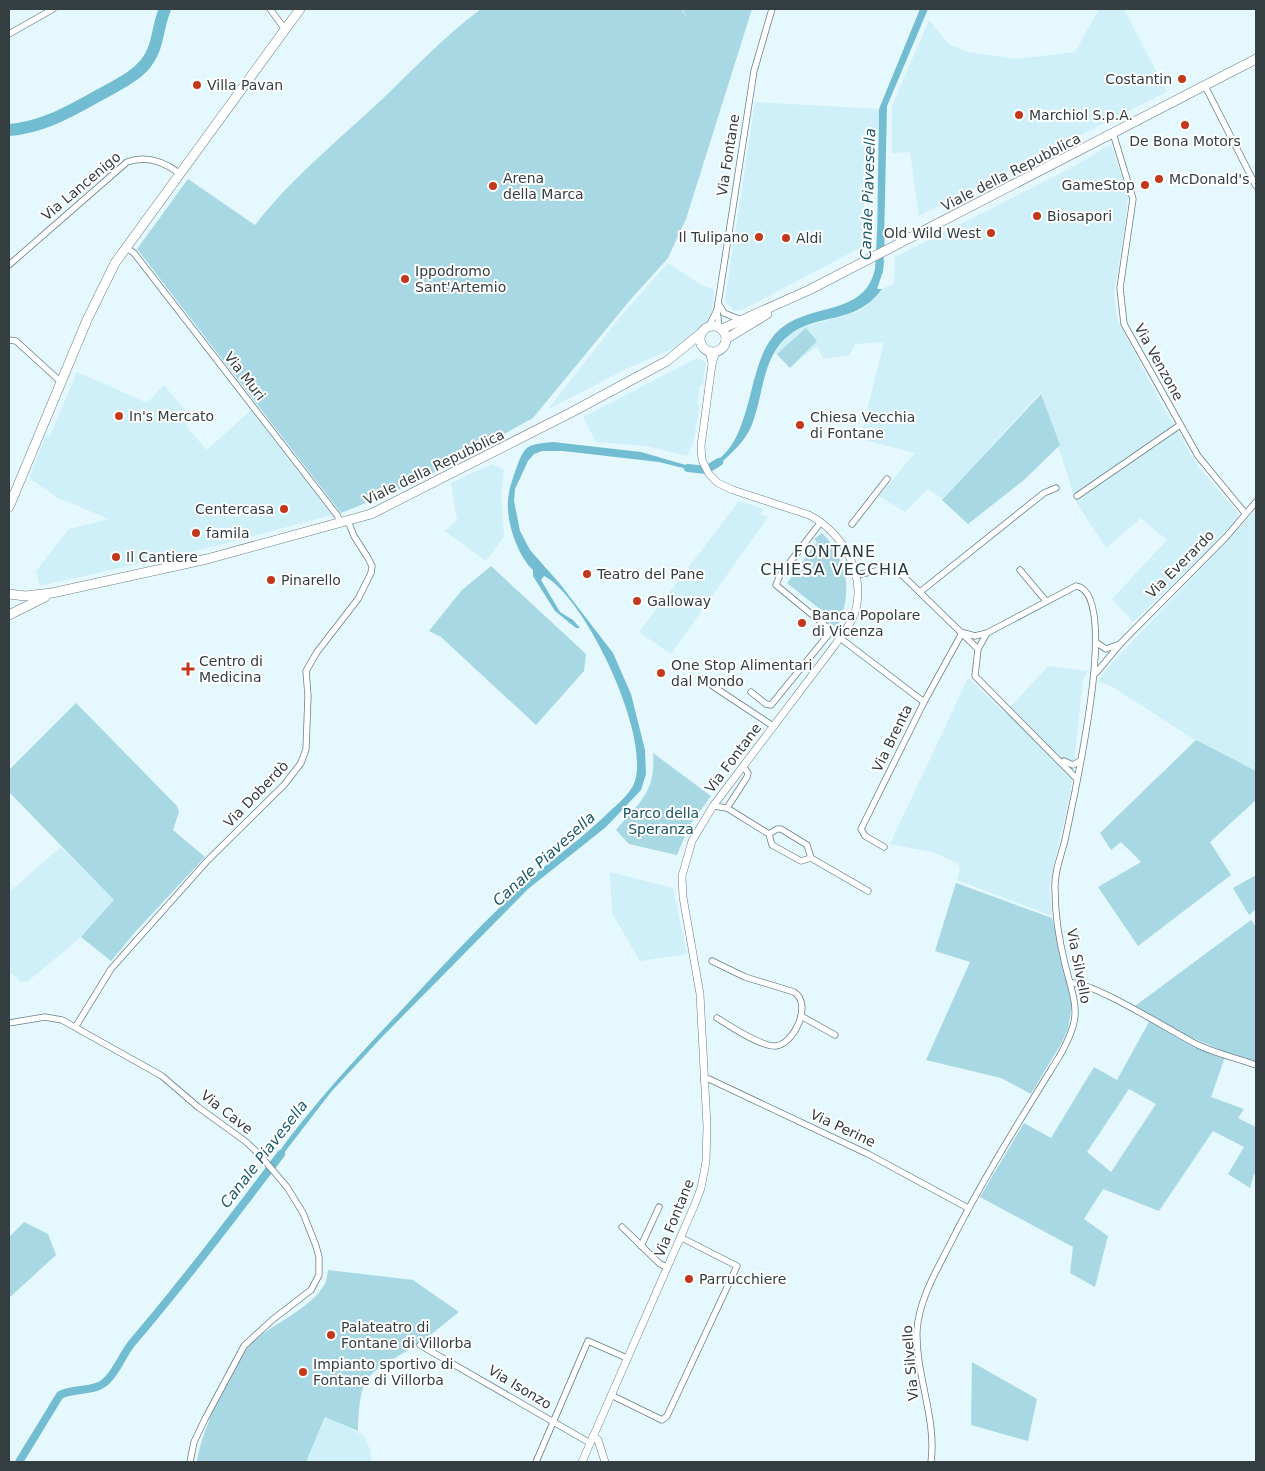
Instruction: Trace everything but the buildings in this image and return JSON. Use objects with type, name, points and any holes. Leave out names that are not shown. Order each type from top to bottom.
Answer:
[{"type":"main road","points":[[9,507],[102,287],[125,247],[284,28],[300,9]]},
{"type":"main road","name":"Viale della Repubblica","points":[[52,594],[206,559],[371,514],[420,491],[667,360],[700,334],[743,320],[777,306],[1002,192],[1256,59]]},
{"type":"main road","name":"Viale della Repubblica","points":[[667,360],[724,346],[726,339],[777,306]]},
{"type":"main road","points":[[717,327],[726,339]]},
{"type":"main road","points":[[700,334],[700,341],[709,350]]},
{"type":"main road","points":[[9,611],[9,596],[52,594]]},
{"type":"main road","points":[[9,614],[52,594]]},
{"type":"street","points":[[9,34],[53,9]]},
{"type":"street","points":[[270,9],[284,28]]},
{"type":"street","name":"Via Fontane","points":[[717,327],[718,307],[754,71],[772,9]]},
{"type":"street","points":[[1205,86],[1256,186]]},
{"type":"street","name":"Via Venzone","points":[[1113,133],[1133,200],[1120,288],[1122,316],[1132,339],[1198,456],[1245,513]]},
{"type":"street","name":"Via Lancenigo","points":[[9,265],[127,162],[146,158],[162,162],[179,172]]},
{"type":"street","name":"Via Muri","points":[[125,247],[134,253],[344,522]]},
{"type":"street","points":[[718,307],[729,316],[743,320]]},
{"type":"street","points":[[10,340],[16,341],[61,382]]},
{"type":"street","name":"Via Fontane","points":[[582,1462],[701,1188],[704,1174],[707,1145],[700,994],[683,897],[682,876],[692,841],[712,806],[852,621],[857,605],[856,575],[851,559],[821,522],[809,515],[725,487],[709,474],[703,464],[701,446],[712,364],[709,350]]},
{"type":"street","points":[[1077,496],[1180,425]]},
{"type":"street","points":[[852,524],[887,479]]},
{"type":"street","points":[[920,592],[1044,493],[1056,488]]},
{"type":"street","name":"Via Everardo","points":[[1095,674],[1121,643],[1226,537],[1256,502]]},
{"type":"street","name":"Via Doberdò","points":[[76,1026],[111,969],[208,860],[297,769],[306,749],[308,696],[306,671],[317,652],[358,599],[371,572],[372,566],[368,558],[344,522]]},
{"type":"street","points":[[751,692],[766,704],[771,705],[828,635],[826,627],[778,589],[776,582],[821,522]]},
{"type":"street","points":[[856,575],[895,570],[978,649]]},
{"type":"street","points":[[1020,570],[1046,602]]},
{"type":"street","name":"Via Silvello","points":[[931,1462],[931,1431],[918,1348],[919,1317],[933,1277],[968,1208],[1069,1040],[1075,1016],[1076,1000],[1062,946],[1054,887],[1077,779],[1095,674],[1096,643],[1092,609],[1082,588],[1072,587],[987,633]]},
{"type":"street","points":[[962,633],[971,636],[987,633]]},
{"type":"street","name":"Via Brenta","points":[[884,847],[865,836],[862,830],[924,702],[962,633]]},
{"type":"street","points":[[987,633],[978,649],[975,676],[1058,757],[1077,779]]},
{"type":"street","points":[[840,638],[924,702]]},
{"type":"street","points":[[1096,643],[1106,649],[1121,643]]},
{"type":"street","points":[[812,654],[822,662]]},
{"type":"street","points":[[702,679],[773,726]]},
{"type":"street","points":[[1058,757],[1070,765],[1080,760]]},
{"type":"street","points":[[727,808],[747,777],[748,773],[743,766]]},
{"type":"street","points":[[712,806],[727,808],[769,834],[772,845],[798,860],[804,861],[811,858]]},
{"type":"street","points":[[769,834],[781,829],[807,845],[811,858],[868,892]]},
{"type":"street","points":[[712,961],[745,977],[800,995],[803,1009],[791,1037],[783,1045],[773,1046],[717,1018]]},
{"type":"street","points":[[1071,983],[1082,984],[1120,1002],[1215,1052],[1256,1065]]},
{"type":"street","points":[[801,1016],[835,1035]]},
{"type":"street","name":"Via Cave","points":[[9,1023],[50,1017],[76,1026],[162,1076],[259,1154],[279,1177],[303,1213],[319,1257],[319,1275],[304,1297],[272,1320],[244,1346],[194,1442],[190,1462]]},
{"type":"street","name":"Via Perine","points":[[704,1080],[708,1079],[868,1154],[968,1208]]},
{"type":"street","name":"Via Fontane","points":[[641,1246],[659,1207]]},
{"type":"street","name":"Via Fontane","points":[[622,1227],[660,1264],[667,1267]]},
{"type":"street","points":[[611,1396],[662,1420],[667,1416],[737,1266],[680,1237]]},
{"type":"street","name":"Via Isonzo","points":[[536,1462],[588,1341],[627,1358]]},
{"type":"street","name":"Via Isonzo","points":[[420,1345],[554,1422],[592,1439]]},
{"type":"street","points":[[592,1439],[598,1440],[605,1462]]},
{"type":"shaded area","points":[[920,9],[928,9],[887,106],[884,241],[877,244],[879,109]]},
{"type":"shaded area","points":[[1099,9],[1124,9],[1167,92],[919,216],[910,152],[892,153],[892,106],[929,20],[949,44],[968,52],[1015,59],[1075,52]]},
{"type":"shaded area","points":[[755,102],[879,109],[873,192],[865,192],[862,247],[742,310],[734,311],[725,301]]},
{"type":"shaded area","points":[[1111,144],[1128,196],[1114,293],[1117,319],[1157,396],[1197,465],[1237,512],[1238,517],[1210,548],[1133,622],[1112,599],[1167,540],[1141,518],[1106,548],[1076,502],[1041,392],[943,499],[928,489],[905,512],[879,496],[915,453],[860,439],[884,342],[855,344],[850,355],[823,359],[817,346],[790,367],[774,353],[788,336],[800,328],[857,312],[864,308],[882,289],[894,284],[895,257],[1071,168]]},
{"type":"shaded area","points":[[884,260],[883,271],[877,289],[882,289],[871,301],[860,309],[848,314],[811,323],[800,328],[779,345],[767,368],[754,419],[746,437],[713,470],[709,465],[723,455],[734,442],[747,407],[757,369],[772,338],[785,325],[800,317],[833,308],[861,294],[871,282],[876,263]]},
{"type":"shaded area","points":[[668,263],[703,286],[714,289],[711,318],[677,347],[626,369],[547,410],[626,310]]},
{"type":"shaded area","points":[[697,358],[706,362],[703,385],[700,385],[697,403],[700,405],[693,443],[687,456],[646,446],[596,442],[583,417]]},
{"type":"shaded area","points":[[77,372],[147,403],[164,385],[191,417],[186,422],[188,429],[207,450],[251,410],[332,515],[204,549],[40,586],[36,571],[69,529],[109,519],[58,498],[29,478],[46,435],[50,436]]},
{"type":"shaded area","points":[[553,442],[641,452],[696,468],[699,472],[659,462],[563,451],[542,451],[534,454],[528,461],[515,489],[514,501],[520,531],[530,550],[560,584],[613,653],[631,694],[645,750],[646,774],[641,790],[606,827],[528,889],[382,1037],[331,1092],[277,1162],[274,1159],[291,1135],[357,1057],[454,954],[532,877],[601,820],[623,799],[633,786],[637,765],[634,737],[625,705],[612,672],[596,640],[578,611],[560,589],[544,576],[541,580],[560,612],[573,620],[580,628],[576,628],[555,611],[533,576],[533,570],[522,556],[511,527],[508,508],[510,487],[522,455],[530,446]]},
{"type":"shaded area","points":[[492,464],[504,470],[501,495],[504,536],[486,561],[445,531],[457,520],[451,483]]},
{"type":"shaded area","points":[[739,501],[764,509],[760,514],[768,517],[671,654],[639,632]]},
{"type":"shaded area","points":[[1256,510],[1256,771],[1203,745],[1111,686],[1098,682],[1103,673]]},
{"type":"shaded area","points":[[1048,666],[1088,671],[1083,680],[1071,788],[1049,888],[1052,916],[957,880],[960,870],[958,863],[932,852],[890,844],[968,678],[1005,713]]},
{"type":"shaded area","points":[[61,847],[115,901],[81,937],[27,982],[21,982],[9,971],[9,892]]},
{"type":"shaded area","points":[[610,872],[673,888],[687,954],[640,961],[612,913]]},
{"type":"shaded area","points":[[326,1417],[363,1435],[370,1449],[372,1462],[306,1462]]},
{"type":"green space","name":"Ippodromo Sant'Artemio","points":[[481,9],[681,9],[688,19],[682,9],[752,9],[686,219],[668,258],[631,299],[533,418],[415,483],[341,513],[137,249],[188,179],[255,225],[313,162],[440,43]]},
{"type":"green space","points":[[806,328],[817,341],[790,368],[777,354]]},
{"type":"green space","points":[[1041,394],[1060,445],[1024,480],[968,524],[942,500]]},
{"type":"green space","points":[[822,533],[838,554],[846,578],[845,603],[837,628],[828,622],[831,618],[787,583],[817,542],[814,539]]},
{"type":"green space","points":[[491,566],[586,654],[584,671],[536,725],[441,637],[429,631],[462,590]]},
{"type":"green space","points":[[76,703],[177,806],[179,812],[173,830],[205,857],[136,931],[111,961],[81,937],[114,900],[9,792],[9,770]]},
{"type":"green space","points":[[1196,740],[1256,771],[1256,800],[1210,842],[1231,875],[1138,946],[1098,887],[1141,862],[1121,842],[1111,850],[1100,833]]},
{"type":"green space","name":"Parco della Speranza","points":[[653,753],[711,796],[689,826],[677,855],[629,844],[616,830],[639,804],[649,788],[652,778]]},
{"type":"green space","points":[[1256,875],[1256,909],[1249,915],[1233,888]]},
{"type":"green space","points":[[956,883],[1052,918],[1072,1005],[1068,1029],[1031,1094],[1001,1078],[926,1060],[970,962],[935,951]]},
{"type":"green space","points":[[1251,920],[1256,927],[1256,1062],[1226,1054],[1211,1097],[1244,1109],[1238,1118],[1256,1127],[1256,1174],[1254,1174],[1250,1188],[1228,1174],[1244,1147],[1213,1131],[1159,1211],[1103,1189],[1084,1219],[1108,1236],[1095,1287],[1070,1273],[1073,1247],[980,1197],[1024,1123],[1051,1138],[1094,1067],[1117,1080],[1150,1020],[1188,1043],[1221,1058],[1223,1051],[1188,1036],[1135,1006]],"holes":[[[1129,1089],[1156,1104],[1111,1172],[1087,1152]]]},
{"type":"green space","points":[[24,1222],[48,1234],[56,1255],[9,1298],[9,1237]]},
{"type":"green space","name":"Impianto sportivo di Fontane di Villorba","points":[[328,1270],[413,1280],[459,1312],[422,1341],[370,1376],[361,1395],[358,1431],[325,1417],[306,1462],[197,1462],[211,1416],[236,1365],[253,1342],[261,1335],[301,1309],[318,1294],[325,1283]]},
{"type":"green space","points":[[972,1362],[1037,1399],[1028,1441],[971,1425]]},
{"type":"waterway","points":[[9,130],[35,125],[59,116],[116,86],[137,72],[146,63],[156,44],[165,9]]},
{"type":"waterway","name":"Canale Piavesella","points":[[879,271],[881,232]]},
{"type":"waterway","name":"Canale Piavesella","points":[[688,468],[706,470],[719,462]]},
{"type":"waterway","name":"Canale Piavesella","points":[[19,1462],[60,1395],[71,1391],[94,1388],[108,1379],[132,1343],[208,1250],[281,1154]]},
{"type":"place","name":"Costantin","points":[[1182,79]]},
{"type":"place","name":"Villa Pavan","points":[[197,85]]},
{"type":"place","name":"Marchiol S.p.A.","points":[[1019,115]]},
{"type":"place","name":"De Bona Motors","points":[[1185,125]]},
{"type":"place","name":"McDonald's","points":[[1159,179]]},
{"type":"place","name":"GameStop","points":[[1145,185]]},
{"type":"place","name":"Arena della Marca","points":[[493,186]]},
{"type":"place","name":"Biosapori","points":[[1037,216]]},
{"type":"place","name":"Old Wild West","points":[[991,233]]},
{"type":"place","name":"Il Tulipano","points":[[759,237]]},
{"type":"place","name":"Aldi","points":[[786,238]]},
{"type":"place","name":"Ippodromo Sant'Artemio","points":[[405,279]]},
{"type":"place","name":"In's Mercato","points":[[119,416]]},
{"type":"place","name":"Chiesa Vecchia di Fontane","points":[[800,425]]},
{"type":"place","name":"Centercasa","points":[[284,509]]},
{"type":"place","name":"famila","points":[[196,533]]},
{"type":"place","name":"Il Cantiere","points":[[116,557]]},
{"type":"place","name":"Teatro del Pane","points":[[587,574]]},
{"type":"place","name":"Pinarello","points":[[271,580]]},
{"type":"place","name":"Galloway","points":[[637,601]]},
{"type":"place","name":"Banca Popolare di Vicenza","points":[[802,623]]},
{"type":"place","name":"Centro di Medicina","points":[[188,669]]},
{"type":"place","name":"One Stop Alimentari dal Mondo","points":[[661,673]]},
{"type":"place","name":"Parrucchiere","points":[[689,1279]]},
{"type":"place","name":"Palateatro di Fontane di Villorba","points":[[331,1335]]},
{"type":"place","name":"Impianto sportivo di Fontane di Villorba","points":[[303,1372]]},
{"type":"district","name":"FONTANE CHIESA VECCHIA","points":[[835,560]]}]
